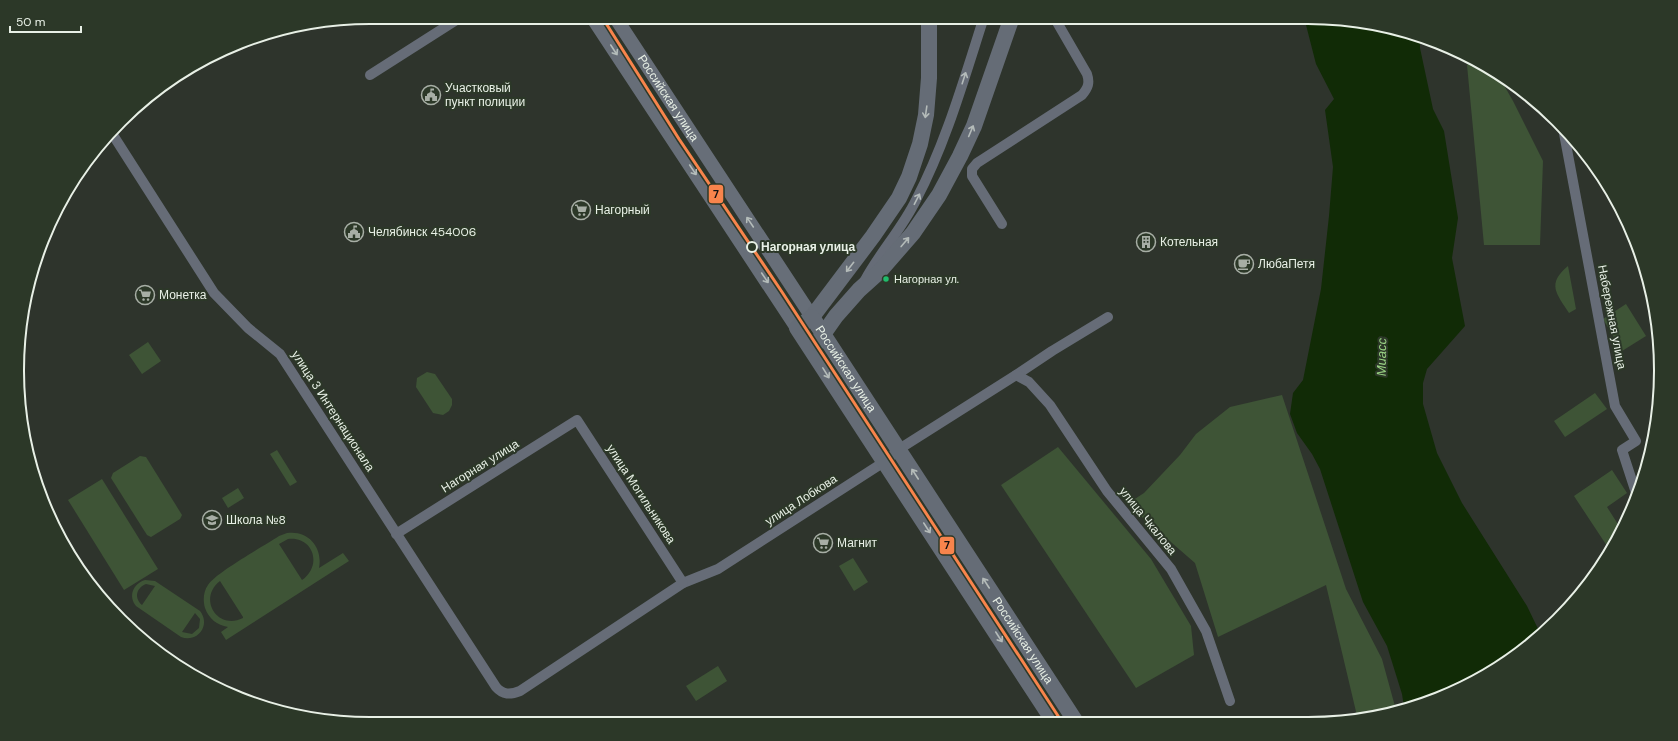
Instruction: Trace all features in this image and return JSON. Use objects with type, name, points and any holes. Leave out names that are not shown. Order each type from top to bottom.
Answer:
[{"type":"main road","name":"Российская улица","points":[[597,24],[1051,717]]},
{"type":"main road","name":"Российская улица","points":[[621,24],[690,132],[780,266],[823,335],[900,450],[1073,717]]},
{"type":"main road","points":[[797,328],[812,317],[894,207],[904,189],[920,144],[928,100],[929,24]]},
{"type":"main road","points":[[810,349],[816,345],[836,316],[859,290],[879,272],[913,233],[945,185],[974,126],[1010,24]]},
{"type":"main road","points":[[674,142],[690,132]]},
{"type":"street","points":[[370,75],[450,24]]},
{"type":"street","points":[[859,290],[872,266],[910,212],[926,182],[955,107],[982,24]]},
{"type":"street","points":[[1002,224],[972,176],[972,169],[977,163],[1082,95],[1089,85],[1088,74],[1058,24]]},
{"type":"street","name":"улица 3 Интернационала","points":[[114,137],[214,293],[248,328],[280,354],[496,687],[504,694]]},
{"type":"street","name":"Набережная улица","points":[[1566,140],[1615,406],[1636,441],[1622,450],[1634,487]]},
{"type":"street","name":"улица Лобкова","points":[[504,694],[513,694],[520,691],[683,583],[718,569],[1052,351],[1108,318]]},
{"type":"street","name":"улица Чкалова","points":[[1016,375],[1029,382],[1050,405],[1107,491],[1171,569],[1206,631],[1230,701]]},
{"type":"street","name":"Нагорная улица","points":[[396,534],[578,420]]},
{"type":"street","name":"улица Могильникова","points":[[578,420],[683,583]]},
{"type":"shaded area","points":[[1469,64],[1481,70],[1504,85],[1543,161],[1540,245],[1484,245],[1467,65]]},
{"type":"shaded area","points":[[1568,266],[1576,309],[1569,313],[1558,295],[1555,284],[1561,272]]},
{"type":"shaded area","points":[[1626,304],[1646,336],[1622,351],[1603,319]]},
{"type":"shaded area","points":[[148,342],[161,361],[142,374],[129,355]]},
{"type":"shaded area","points":[[427,372],[435,374],[452,399],[452,405],[449,411],[443,415],[433,413],[416,387],[417,378]]},
{"type":"shaded area","points":[[1595,393],[1607,409],[1565,437],[1554,421]]},
{"type":"shaded area","points":[[1282,395],[1346,589],[1382,659],[1395,706],[1356,713],[1326,585],[1218,637],[1195,563],[1127,504],[1144,493],[1180,455],[1196,434],[1230,407]]},
{"type":"shaded area","points":[[1058,447],[1151,559],[1191,626],[1194,655],[1136,688],[1001,485]]},
{"type":"shaded area","points":[[277,450],[297,482],[290,486],[270,454]]},
{"type":"shaded area","points":[[140,456],[146,457],[182,515],[180,519],[151,537],[147,535],[111,478],[113,473]]},
{"type":"shaded area","points":[[1612,470],[1627,493],[1607,507],[1618,524],[1607,546],[1574,496]]},
{"type":"shaded area","points":[[102,479],[158,569],[124,590],[68,500]]},
{"type":"shaded area","points":[[238,488],[244,498],[228,508],[222,498]]},
{"type":"shaded area","points":[[287,533],[295,533],[308,537],[313,542],[319,554],[319,568],[343,553],[349,561],[226,640],[221,632],[228,627],[220,625],[214,621],[205,608],[204,596],[206,588],[212,580],[220,574],[279,536]],"holes":[[[288,539],[297,539],[304,542],[312,553],[312,567],[302,580],[279,544]],[[220,581],[243,617],[243,618],[234,621],[226,620],[219,617],[214,611],[210,596],[213,588]]]},
{"type":"shaded area","points":[[853,558],[868,582],[854,591],[839,566]]},
{"type":"shaded area","points":[[145,580],[155,581],[200,611],[204,622],[201,632],[193,637],[181,637],[136,606],[132,598],[132,594],[137,584]],"holes":[[[146,584],[155,586],[142,605],[139,602],[137,593],[140,588]],[[195,613],[200,619],[199,628],[192,634],[182,632]]]},
{"type":"shaded area","points":[[718,666],[727,681],[696,701],[686,686]]},
{"type":"water","name":"Миасс","points":[[1306,24],[1353,27],[1420,42],[1433,109],[1444,131],[1458,218],[1452,258],[1465,326],[1427,369],[1423,383],[1423,404],[1437,453],[1462,503],[1527,606],[1538,629],[1500,659],[1481,671],[1440,691],[1403,703],[1387,646],[1363,602],[1320,469],[1312,454],[1297,433],[1290,414],[1293,393],[1303,380],[1321,289],[1333,167],[1325,110],[1334,99],[1316,64]]},
{"type":"transit line","name":"7","points":[[606,24],[679,139],[782,292],[1059,717]]},
{"type":"place","name":"Участковый пункт полиции","points":[[431,95]]},
{"type":"place","name":"Нагорный","points":[[581,210]]},
{"type":"place","name":"Челябинск 454006","points":[[354,232]]},
{"type":"place","name":"Котельная","points":[[1146,242]]},
{"type":"place","name":"Нагорная улица","points":[[752,247]]},
{"type":"place","name":"ЛюбаПетя","points":[[1244,264]]},
{"type":"place","name":"Нагорная ул.","points":[[886,279]]},
{"type":"place","name":"Монетка","points":[[145,295]]},
{"type":"place","name":"Школа №8","points":[[212,520]]},
{"type":"place","name":"Магнит","points":[[823,543]]}]
